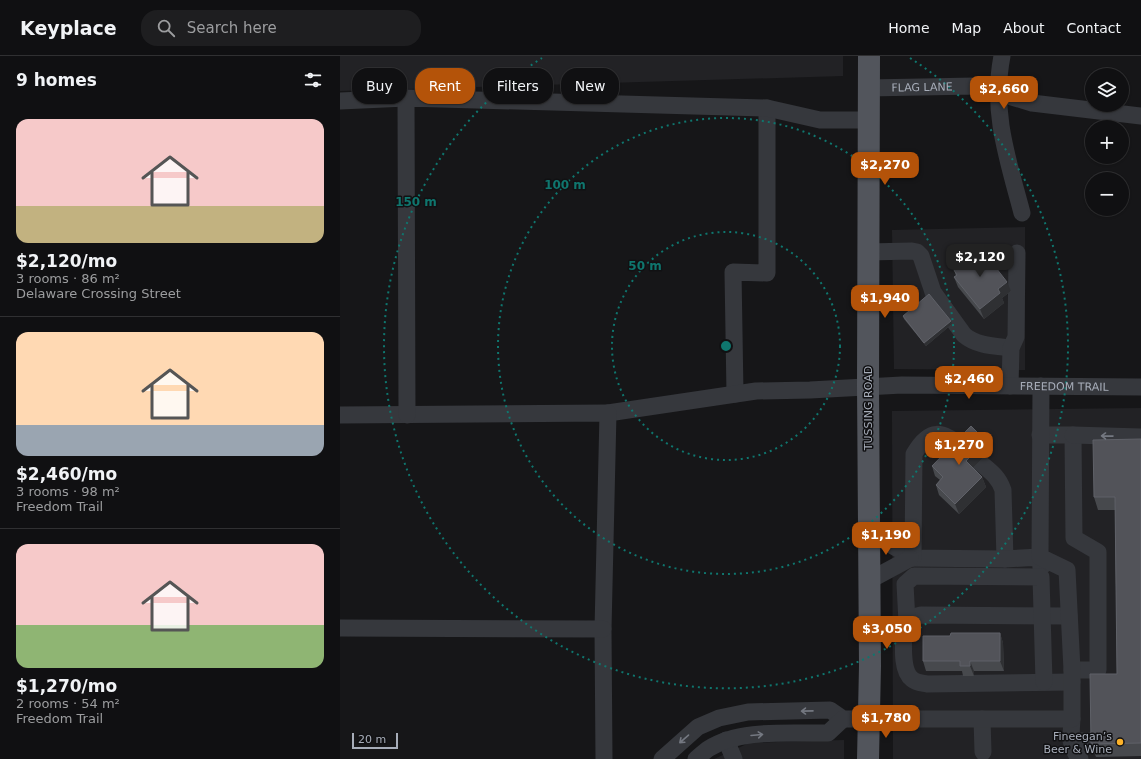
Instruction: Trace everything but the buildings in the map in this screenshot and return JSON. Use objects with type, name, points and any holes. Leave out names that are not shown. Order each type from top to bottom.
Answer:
[{"type":"main road","name":"TUSSING ROAD","points":[[868,56],[868,386],[870,580],[868,759]]},
{"type":"street","points":[[1002,56],[998,93],[1001,132],[1022,213]]},
{"type":"street","name":"FLAG LANE","points":[[868,88],[975,86],[1032,103],[1141,116]]},
{"type":"street","points":[[407,98],[767,108],[820,120],[868,120]]},
{"type":"street","points":[[340,102],[352,101]]},
{"type":"street","points":[[406,104],[407,415]]},
{"type":"street","points":[[735,394],[733,272],[767,272],[767,108]]},
{"type":"street","points":[[868,252],[917,252],[924,262],[933,292],[964,335],[970,340],[979,344],[1011,348]]},
{"type":"street","points":[[1010,386],[1011,348],[1016,337],[1017,253]]},
{"type":"street","name":"FREEDOM TRAIL","points":[[340,415],[608,413],[756,391],[810,390],[868,386],[1141,387]]},
{"type":"street","points":[[1040,386],[1040,557],[1044,682]]},
{"type":"street","points":[[604,759],[603,629],[608,413]]},
{"type":"street","points":[[911,558],[914,454],[920,443],[930,436],[939,434],[948,437],[963,448]]},
{"type":"street","points":[[1040,435],[1141,436]]},
{"type":"street","points":[[1068,616],[921,614],[913,617],[904,627],[904,666],[906,674],[916,682],[927,684],[1044,682],[1098,670],[1098,552],[1074,538],[1073,435]]},
{"type":"street","points":[[979,462],[991,471],[999,480],[1003,490],[1005,559]]},
{"type":"street","points":[[869,532],[911,558]]},
{"type":"street","points":[[870,580],[911,558],[1005,559],[1040,557],[1067,570],[1072,676],[1071,741],[1074,750],[1080,759]]},
{"type":"street","points":[[907,622],[905,584],[914,576],[1041,577]]},
{"type":"street","points":[[340,628],[603,629]]},
{"type":"street","points":[[662,759],[698,727],[719,718],[748,712],[830,710],[843,719],[1072,719]]},
{"type":"street","points":[[696,759],[708,749],[726,740],[755,734],[828,733],[843,719]]},
{"type":"street","points":[[982,719],[983,752]]},
{"type":"street","points":[[726,740],[734,759]]},
{"type":"street","points":[[1071,741],[1096,741]]},
{"type":"shaded area","points":[[340,56],[843,56],[843,76],[619,83],[619,68],[561,68],[561,84],[553,85],[553,68],[483,68],[483,87],[475,87],[475,68],[415,68],[415,89],[407,89],[407,68],[352,68],[352,91],[340,91]]},
{"type":"shaded area","points":[[1025,227],[1025,370],[894,369],[892,230]]},
{"type":"shaded area","points":[[1141,408],[1141,759],[893,759],[892,411]]},
{"type":"shaded area","points":[[844,740],[844,759],[714,759],[749,743]]},
{"type":"place","name":"Fineegan’s Beer & Wine","points":[[1120,742]]}]
